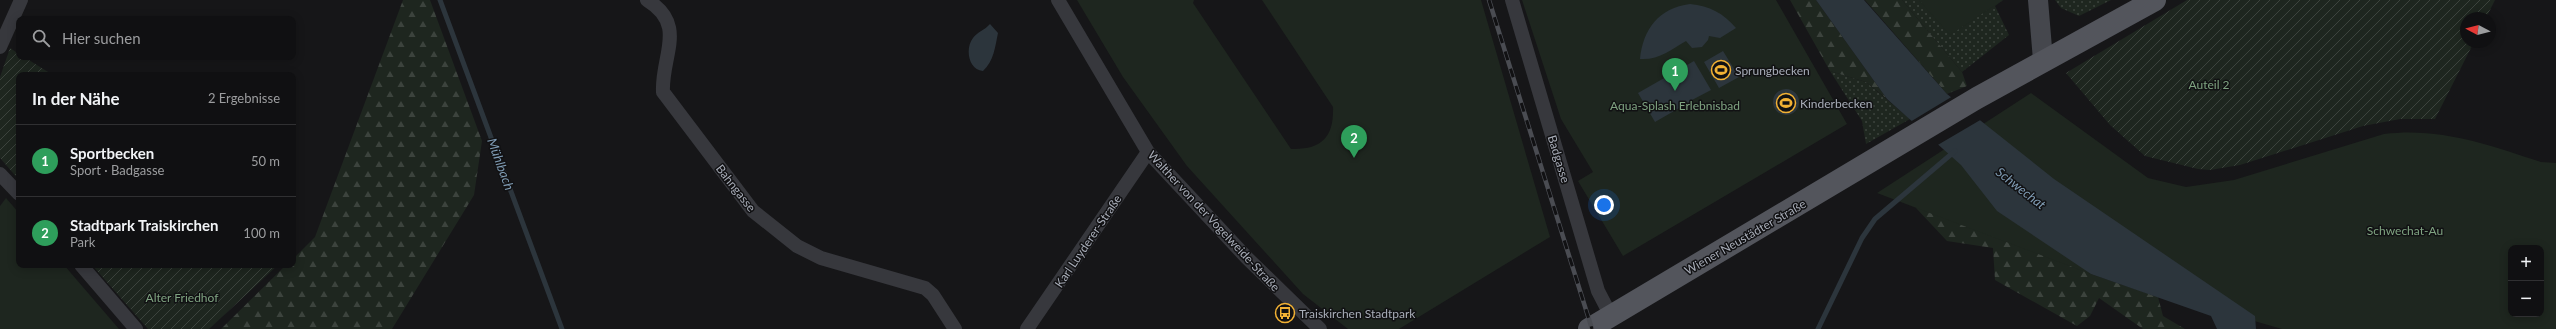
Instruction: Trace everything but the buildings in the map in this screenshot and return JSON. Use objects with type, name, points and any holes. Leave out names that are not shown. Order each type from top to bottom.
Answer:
[{"type":"main road","points":[[2038,0],[2043,60]]},
{"type":"main road","name":"Wiener Neustädter Straße","points":[[1589,329],[1977,98],[2043,60],[2155,0]]},
{"type":"street","points":[[0,47],[21,0]]},
{"type":"street","name":"Bahngasse","points":[[646,0],[662,12],[669,25],[672,39],[662,77],[663,92],[753,211],[806,252],[925,288],[932,295],[955,329]]},
{"type":"street","name":"Walther von der Vogelweide-Straße","points":[[1058,0],[1148,152],[1294,306],[1320,329]]},
{"type":"street","name":"Badgasse","points":[[1512,0],[1598,291],[1611,316]]},
{"type":"street","name":"Karl Luyderer-Straße","points":[[1027,329],[1148,152]]},
{"type":"street","points":[[0,174],[16,191]]},
{"type":"street","points":[[84,268],[136,329]]},
{"type":"green space","points":[[403,0],[430,0],[482,141],[474,195],[392,329],[221,329],[283,268],[296,268],[296,256],[315,237]]},
{"type":"green space","points":[[1077,0],[1194,0],[1193,3],[1291,149],[1302,149],[1311,147],[1324,140],[1331,126],[1333,107],[1262,0],[1481,0],[1550,237],[1399,329],[1348,329],[1303,294],[1187,166],[1123,77]]},
{"type":"green space","name":"Aqua-Splash Erlebnisbad","points":[[1522,0],[1776,0],[1847,124],[1623,256],[1578,181],[1593,172],[1561,119]]},
{"type":"green space","points":[[1790,0],[1816,0],[1887,99],[1866,82],[1830,71]]},
{"type":"green space","points":[[1865,0],[1902,0],[1962,72],[1967,86],[1947,94]]},
{"type":"green space","points":[[1902,0],[2003,0],[1995,6],[2009,35],[1962,72]]},
{"type":"green space","points":[[1919,0],[2003,0],[1950,35]]},
{"type":"green space","points":[[2055,0],[2111,0],[2079,16],[2061,8]]},
{"type":"green space","name":"Auteil 2","points":[[2187,0],[2495,0],[2489,12],[2460,12],[2460,48],[2471,48],[2435,119],[2400,119],[2363,126],[2240,165],[2210,170],[2198,169],[2145,156],[2110,125],[2066,73]]},
{"type":"green space","points":[[10,48],[16,52],[16,60],[29,60],[48,72],[16,72],[16,177],[0,158],[0,77]]},
{"type":"green space","points":[[1830,71],[1866,82],[1910,119],[1866,144],[1862,121]]},
{"type":"green space","name":"Schwechat-Au","points":[[2031,93],[2148,178],[2186,187],[2234,180],[2384,134],[2405,132],[2445,135],[2502,149],[2541,162],[2556,163],[2556,329],[2282,329],[2091,274],[1877,193]]},
{"type":"green space","points":[[1961,165],[2091,274],[2158,297],[2163,316],[2185,329],[2143,329],[2099,298],[2090,316],[2077,326],[1995,280],[1993,248],[1947,241],[1916,208]]},
{"type":"green space","points":[[6,198],[16,210],[16,268],[67,268],[119,329],[0,329],[0,206]]},
{"type":"green space","name":"Alter Friedhof","points":[[95,268],[275,268],[209,329],[148,329]]},
{"type":"water","name":"Schwechat","points":[[1816,0],[1864,0],[1947,94],[2054,179],[2255,316],[2256,329],[2217,329],[2211,316],[2091,274],[1997,211],[1961,165],[1887,99]]},
{"type":"water","points":[[1690,4],[1704,6],[1716,11],[1736,28],[1720,38],[1709,36],[1708,40],[1702,47],[1692,48],[1686,41],[1659,56],[1640,59],[1645,38],[1654,22],[1661,15],[1670,10],[1679,6]]},
{"type":"water","points":[[990,24],[998,33],[995,49],[987,67],[983,71],[978,70],[971,63],[969,58],[969,47],[975,36]]},
{"type":"water","name":"Sprungbecken","points":[[1723,51],[1739,77],[1719,88],[1704,62]]},
{"type":"water","points":[[1694,61],[1711,90],[1692,100],[1692,107],[1681,107],[1655,122],[1638,93]]},
{"type":"water","name":"Kinderbecken","points":[[1786,89],[1795,93],[1799,102],[1795,111],[1786,115],[1777,111],[1773,102],[1777,93]]},
{"type":"pier","points":[[1953,96],[1982,119],[1936,146],[1910,122]]},
{"type":"waterway","name":"Mühlbach","points":[[440,0],[562,329]]},
{"type":"waterway","points":[[1818,329],[1862,238],[1875,219],[1955,151]]},
{"type":"railway","points":[[1489,0],[1592,329]]},
{"type":"place","name":"Sprungbecken","points":[[1721,70]]},
{"type":"place","name":"Sportbecken","points":[[1675,91]]},
{"type":"place","name":"Kinderbecken","points":[[1786,103]]},
{"type":"place","name":"Stadtpark Traiskirchen","points":[[1354,158]]},
{"type":"place","name":"Traiskirchen Stadtpark","points":[[1285,313]]}]
